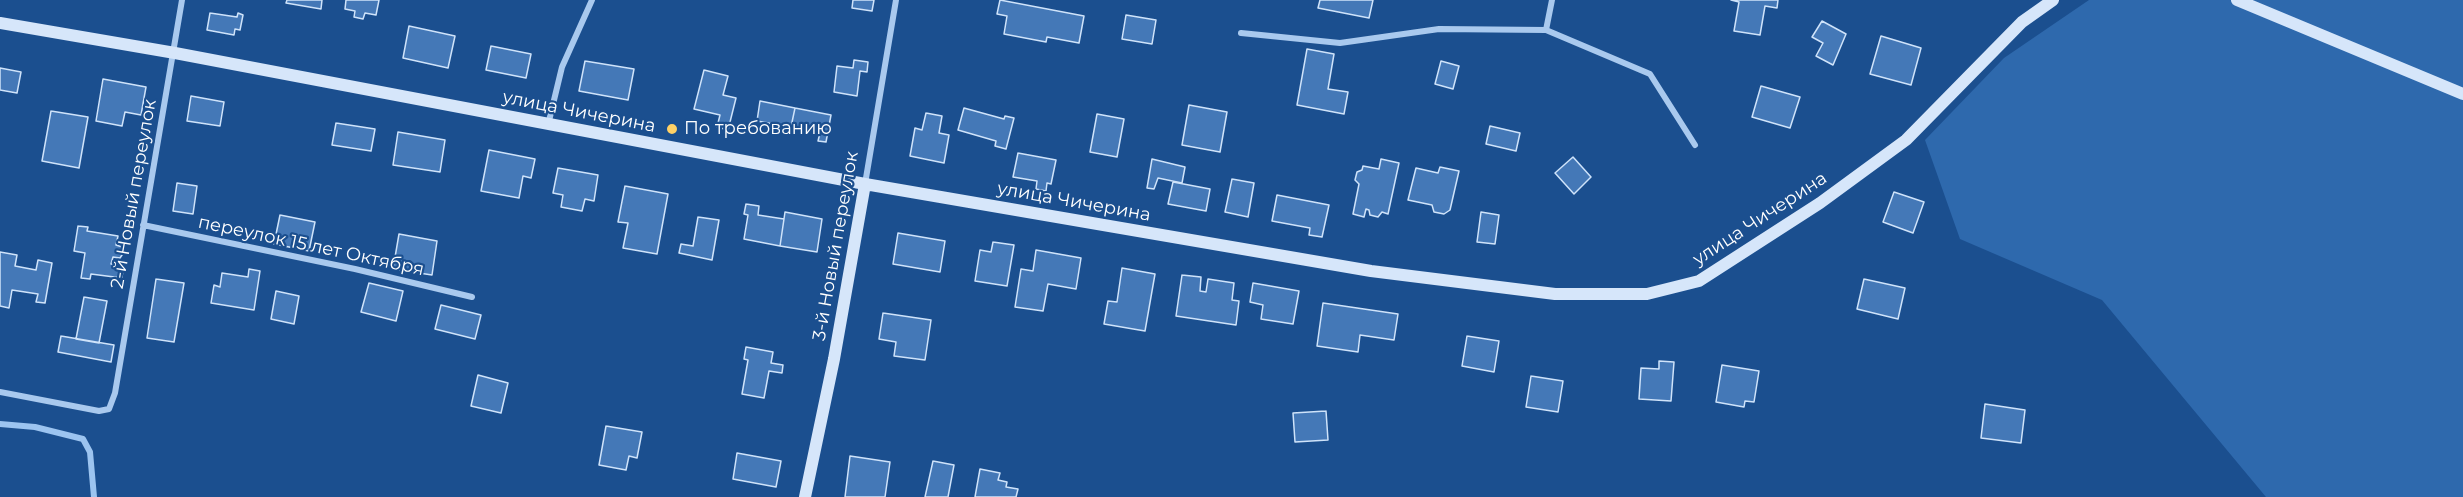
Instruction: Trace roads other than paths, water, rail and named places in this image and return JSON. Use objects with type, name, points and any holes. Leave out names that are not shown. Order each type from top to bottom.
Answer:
[{"type":"street","name":"2-й Новый переулок","points":[[0,393],[99,411],[109,409],[115,393],[175,52],[182,0]]},
{"type":"street","points":[[548,125],[562,67],[592,0]]},
{"type":"street","name":"3-й Новый переулок","points":[[805,497],[834,358],[896,0]]},
{"type":"street","points":[[1546,30],[1552,0]]},
{"type":"street","name":"улица Чичерина","points":[[0,23],[175,52],[865,184],[1371,271],[1555,294],[1647,294],[1699,281],[1820,203],[1906,140],[2022,22],[2053,0]]},
{"type":"street","points":[[2236,0],[2463,94]]},
{"type":"street","points":[[1241,33],[1340,43],[1439,29],[1546,30],[1650,74],[1695,145]]},
{"type":"street","name":"переулок 15 лет Октября","points":[[143,225],[472,297]]},
{"type":"waterway","points":[[0,424],[35,427],[83,439],[90,452],[94,497]]},
{"type":"place","name":"По требованию","points":[[672,129]]}]
